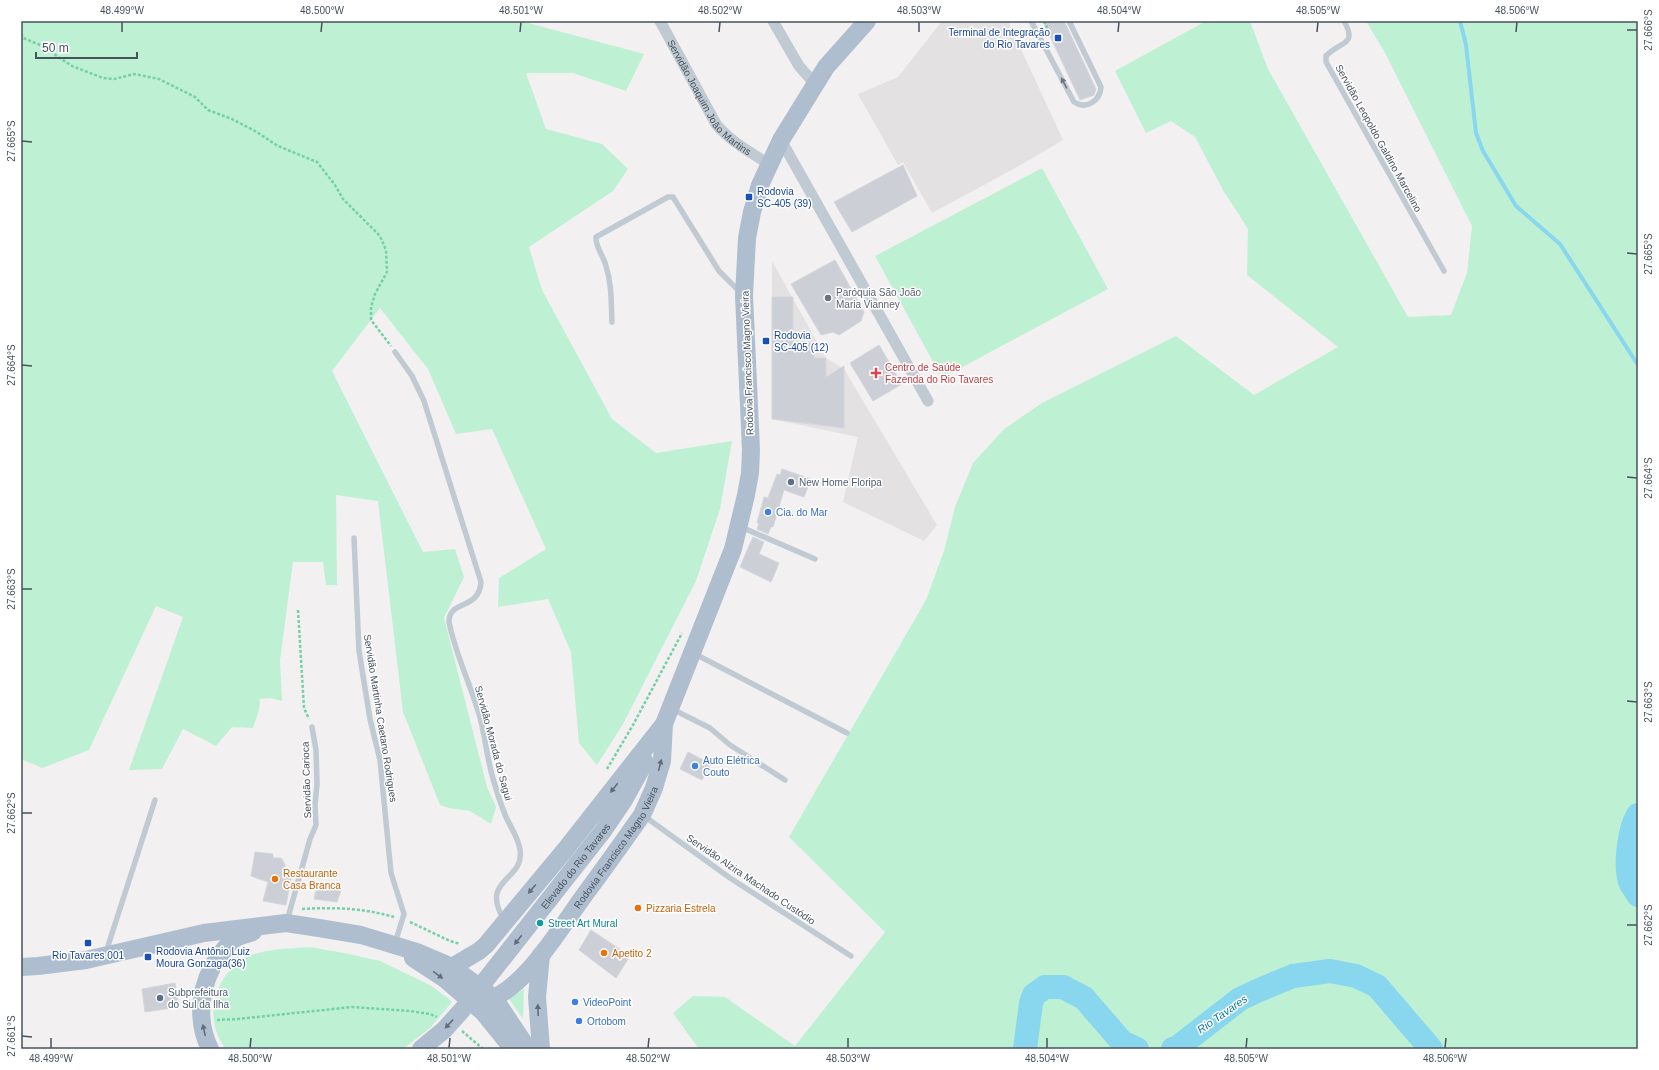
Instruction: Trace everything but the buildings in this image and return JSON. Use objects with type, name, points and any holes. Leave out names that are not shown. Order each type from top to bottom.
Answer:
[{"type":"main road","name":"Rodovia Francisco Magno Vieira","points":[[494,998],[514,984],[541,955],[642,815],[654,788],[662,761],[667,716],[733,549],[749,480],[750,450],[744,296],[747,238],[752,212],[760,185],[781,140],[826,67],[867,21]]},
{"type":"main road","name":"Rodovia Francisco Magno Vieira","points":[[452,967],[479,951],[505,922],[565,850],[667,716]]},
{"type":"main road","name":"Elevado do Rio Tavares","points":[[421,1049],[444,1030],[462,1010],[603,831],[624,800],[653,748],[667,716]]},
{"type":"main road","points":[[210,1049],[203,1028],[208,1015],[204,985],[215,962],[225,948],[236,938],[280,924]]},
{"type":"main road","points":[[21,967],[106,956],[204,933],[280,924],[360,935],[435,958],[452,967],[494,998],[528,1049]]},
{"type":"main road","points":[[394,945],[445,980],[483,1012],[513,1049]]},
{"type":"main road","points":[[541,955],[537,997],[541,1049]]},
{"type":"main road","points":[[472,1003],[494,998]]},
{"type":"street","name":"Servidão Joaquim João Martins","points":[[660,21],[716,124],[724,134],[738,145],[769,164]]},
{"type":"street","points":[[774,21],[799,66],[815,84]]},
{"type":"street","points":[[781,140],[928,401]]},
{"type":"lane","points":[[1031,21],[1074,102],[1079,105],[1090,104],[1099,97],[1101,87],[1069,21]]},
{"type":"lane","name":"Servidão Leopoldo Galdino Marcelino","points":[[1344,21],[1349,30],[1350,37],[1347,42],[1326,56],[1326,62],[1444,271]]},
{"type":"lane","points":[[612,322],[611,282],[604,258],[596,242],[596,237],[668,196],[673,198],[719,271],[744,296]]},
{"type":"lane","name":"Servidão Morada do Sagui","points":[[395,352],[412,376],[424,401],[481,582],[478,596],[470,602],[453,610],[449,615],[449,622],[479,715],[494,783],[505,816],[521,851],[516,867],[500,886],[496,895],[496,902],[505,922]]},
{"type":"lane","points":[[739,526],[815,558]]},
{"type":"lane","name":"Servidão Martinha Caetano Rodrigues","points":[[354,538],[359,651],[370,719],[380,760],[391,873],[404,914],[394,945]]},
{"type":"lane","points":[[692,653],[847,733]]},
{"type":"lane","points":[[667,716],[710,728],[730,745],[785,780]]},
{"type":"lane","name":"Servidão Carioca","points":[[280,924],[316,825],[316,750],[312,727]]},
{"type":"lane","points":[[106,956],[155,800]]},
{"type":"lane","name":"Servidão Alzira Machado Custódio","points":[[642,815],[730,878],[851,956]]},
{"type":"path","points":[[21,34],[23,38],[40,45],[72,66],[103,78],[114,79],[134,74],[159,79],[195,97],[208,110],[232,119],[255,131],[278,146],[317,162],[335,185],[343,199],[380,236],[386,250],[387,272],[375,294],[371,307],[371,320],[390,343],[395,352]]},
{"type":"path","points":[[298,610],[304,708],[312,727]]},
{"type":"path","points":[[607,770],[633,725],[683,631]]},
{"type":"path","points":[[208,1015],[238,1019],[352,1007],[417,1012],[430,1014],[442,1020]]},
{"type":"path","points":[[458,1029],[483,1049]]},
{"type":"shaded area","points":[[942,21],[1008,21],[1063,140],[1019,166],[932,213],[903,162],[898,165],[858,94],[898,77]]},
{"type":"shaded area","points":[[772,261],[826,358],[844,369],[937,525],[924,541],[843,502],[858,437],[772,419]]},
{"type":"green space","points":[[21,21],[521,21],[644,54],[626,91],[573,73],[526,73],[546,129],[602,144],[628,169],[613,191],[529,247],[542,290],[612,419],[656,453],[732,441],[720,509],[696,581],[623,724],[597,765],[579,743],[571,652],[548,599],[498,607],[499,578],[546,549],[492,429],[456,434],[428,369],[380,308],[332,371],[423,552],[455,549],[464,577],[444,618],[487,787],[496,807],[491,824],[470,811],[440,805],[403,712],[378,501],[336,495],[337,585],[326,585],[323,562],[293,562],[280,660],[282,701],[270,698],[260,699],[259,710],[253,728],[232,727],[216,746],[183,729],[162,769],[129,770],[183,617],[156,606],[89,750],[42,768],[21,759]]},
{"type":"green space","points":[[1206,21],[1250,21],[1268,69],[1408,317],[1451,315],[1467,273],[1472,226],[1384,51],[1366,21],[1638,21],[1638,1049],[699,1049],[673,1013],[693,996],[725,997],[795,1046],[885,932],[789,837],[926,600],[944,551],[955,507],[973,463],[1004,429],[1042,403],[1176,336],[1254,395],[1338,347],[1247,275],[1248,229],[1223,190],[1195,137],[1171,121],[1146,133],[1115,71]]},
{"type":"green space","points":[[1042,168],[1108,289],[942,378],[875,256]]},
{"type":"green space","points":[[310,947],[380,961],[430,985],[452,1002],[430,1028],[403,1049],[226,1049],[216,1029],[214,1007],[219,986],[232,968],[241,960],[257,953]]},
{"type":"green space","points":[[524,989],[523,1019],[509,999]]},
{"type":"waterway","points":[[1460,21],[1466,45],[1476,133],[1483,151],[1516,206],[1560,244],[1638,365]]},
{"type":"waterway","name":"Rio Tavares","points":[[1638,815],[1632,829],[1628,849],[1629,877],[1631,884],[1638,895]]},
{"type":"waterway","name":"Rio Tavares","points":[[1173,1049],[1178,1047],[1240,999],[1293,976],[1330,971],[1356,976],[1377,986],[1431,1049]]},
{"type":"waterway","name":"Rio Tavares","points":[[1025,1049],[1031,1003],[1034,995],[1045,987],[1063,987],[1084,998],[1122,1042],[1137,1049]]},
{"type":"place","name":"Terminal de Integração do Rio Tavares","points":[[1058,38]]},
{"type":"place","name":"Rodovia SC-405 (39)","points":[[749,197]]},
{"type":"place","name":"Paróquia São João Maria Vianney","points":[[828,298]]},
{"type":"place","name":"Rodovia SC-405 (12)","points":[[766,341]]},
{"type":"place","name":"Centro de Saúde Fazenda do Rio Tavares","points":[[876,373]]},
{"type":"place","name":"New Home Floripa","points":[[791,482]]},
{"type":"place","name":"Cia. do Mar","points":[[768,512]]},
{"type":"place","name":"Auto Elétrica Couto","points":[[695,766]]},
{"type":"place","name":"Restaurante Casa Branca","points":[[275,879]]},
{"type":"place","name":"Pizzaria Estrela","points":[[638,908]]},
{"type":"place","name":"Street Art Mural","points":[[540,923]]},
{"type":"place","name":"Rio Tavares 001","points":[[88,943]]},
{"type":"place","name":"Apetito 2","points":[[604,953]]},
{"type":"place","name":"Rodovia Antônio Luiz Moura Gonzaga(36)","points":[[148,957]]},
{"type":"place","name":"Subprefeitura do Sul da Ilha","points":[[160,998]]},
{"type":"place","name":"VideoPoint","points":[[575,1002]]},
{"type":"place","name":"Ortobom","points":[[579,1021]]}]
